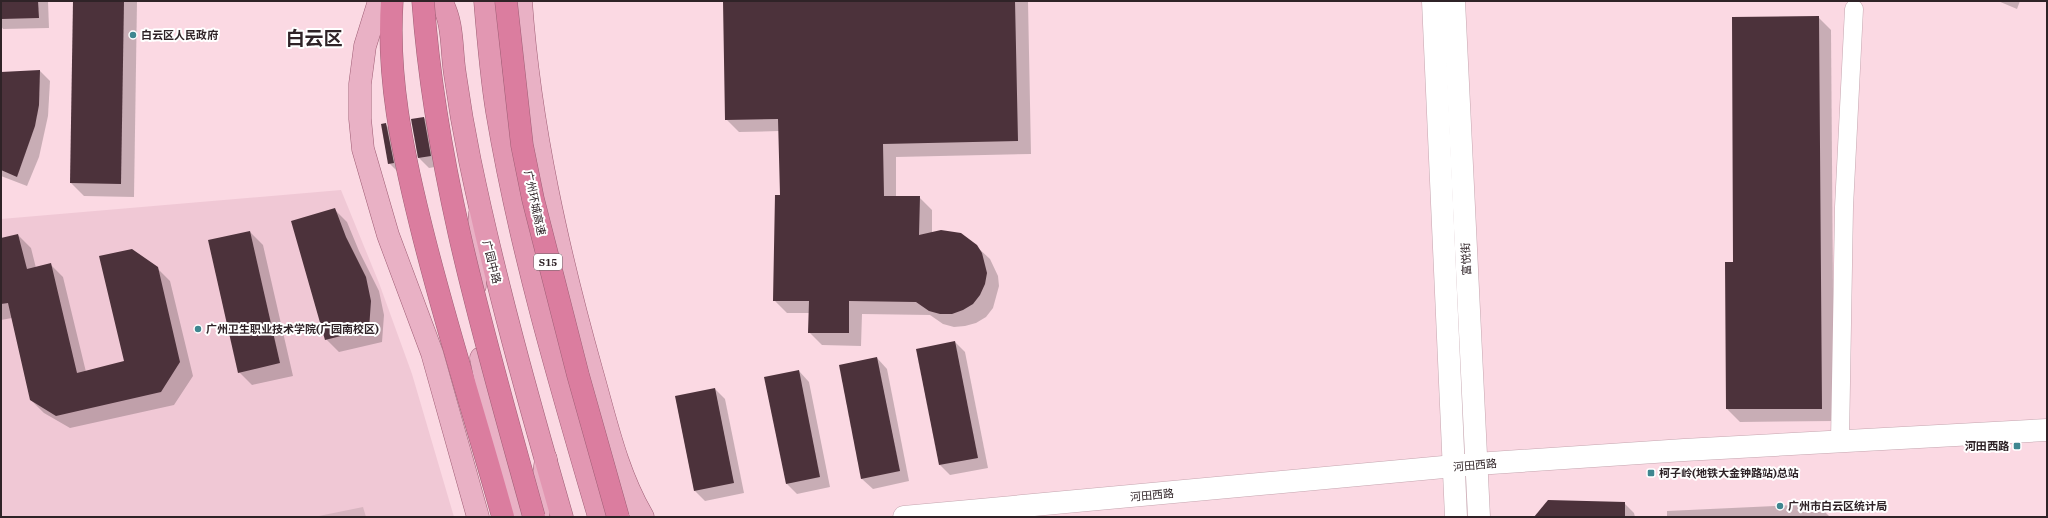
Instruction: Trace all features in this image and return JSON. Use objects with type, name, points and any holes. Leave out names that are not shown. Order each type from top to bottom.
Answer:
[{"type":"highway","points":[[392,1],[390,31],[391,68],[404,157],[431,266],[503,517]]},
{"type":"highway","points":[[423,1],[432,88],[448,188],[486,342],[534,517]]},
{"type":"highway","points":[[485,1],[497,111],[507,164],[536,290],[569,414],[599,517]]},
{"type":"highway","name":"广州环城高速","points":[[506,1],[522,145],[533,200],[578,375],[618,517]]},
{"type":"highway","name":"广园中路","points":[[446,5],[454,73],[480,209],[508,324],[562,517]]},
{"type":"main road","points":[[379,1],[365,46],[360,84],[360,119],[363,149],[388,235],[432,353],[478,517]]},
{"type":"main road","points":[[512,1],[521,11],[532,102],[545,177],[561,251],[587,352],[622,473],[634,502],[643,517]]},
{"type":"main road","points":[[480,209],[475,264],[478,345],[488,392],[520,517]]},
{"type":"main road","points":[[569,414],[587,352]]},
{"type":"main road","points":[[538,517],[546,460]]},
{"type":"street","name":"富悦街","points":[[1433,1],[1456,517]]},
{"type":"street","name":"富悦街","points":[[1454,1],[1479,517]]},
{"type":"street","points":[[1840,441],[1844,207],[1854,9]]},
{"type":"street","name":"河田西路","points":[[904,517],[1476,464],[1840,441],[2047,430]]},
{"type":"shaded area","name":"广州卫生职业技术学院(广园南校区)","points":[[341,190],[379,283],[412,374],[454,517],[1,517],[1,219]]},
{"type":"shaded area","points":[[363,507],[366,517],[314,517]]},
{"type":"building","points":[[1,1],[38,1],[39,18],[1,19]]},
{"type":"building","points":[[73,1],[124,1],[121,184],[70,183]]},
{"type":"building","points":[[723,1],[1015,1],[1018,141],[883,144],[884,196],[920,196],[919,235],[941,230],[961,233],[977,245],[982,253],[987,273],[985,284],[980,295],[973,304],[952,314],[940,314],[929,311],[916,302],[849,301],[849,333],[808,333],[809,301],[773,301],[775,195],[780,195],[778,119],[725,120]]},
{"type":"building","points":[[1819,16],[1822,409],[1726,409],[1725,262],[1733,262],[1732,17]]},
{"type":"building","points":[[40,70],[39,105],[35,126],[17,177],[1,170],[1,72]]},
{"type":"building","points":[[424,117],[431,156],[418,158],[411,119]]},
{"type":"building","points":[[386,123],[394,163],[388,164],[381,124]]},
{"type":"building","points":[[335,208],[346,237],[366,277],[371,301],[369,329],[325,340],[291,221]]},
{"type":"building","points":[[250,231],[280,363],[238,373],[208,240]]},
{"type":"building","points":[[18,234],[27,269],[51,263],[77,373],[124,361],[99,256],[132,249],[158,267],[180,362],[161,392],[56,416],[30,400],[8,303],[1,304],[1,238]]},
{"type":"building","points":[[955,341],[978,458],[939,465],[916,349]]},
{"type":"building","points":[[877,357],[900,471],[861,479],[839,365]]},
{"type":"building","points":[[799,370],[820,477],[786,484],[764,377]]},
{"type":"building","points":[[715,388],[734,483],[694,491],[675,396]]},
{"type":"building","points":[[1548,500],[1625,502],[1625,517],[1534,517]]},
{"type":"place","name":"白云区人民政府","points":[[133,35]]},
{"type":"place","name":"广州卫生职业技术学院(广园南校区)","points":[[198,329]]},
{"type":"place","name":"河田西路","points":[[2017,446]]},
{"type":"place","name":"柯子岭(地铁大金钟路站)总站","points":[[1651,473]]},
{"type":"place","name":"广州市白云区统计局","points":[[1780,506]]},
{"type":"district","name":"白云区","points":[[314,38]]}]
